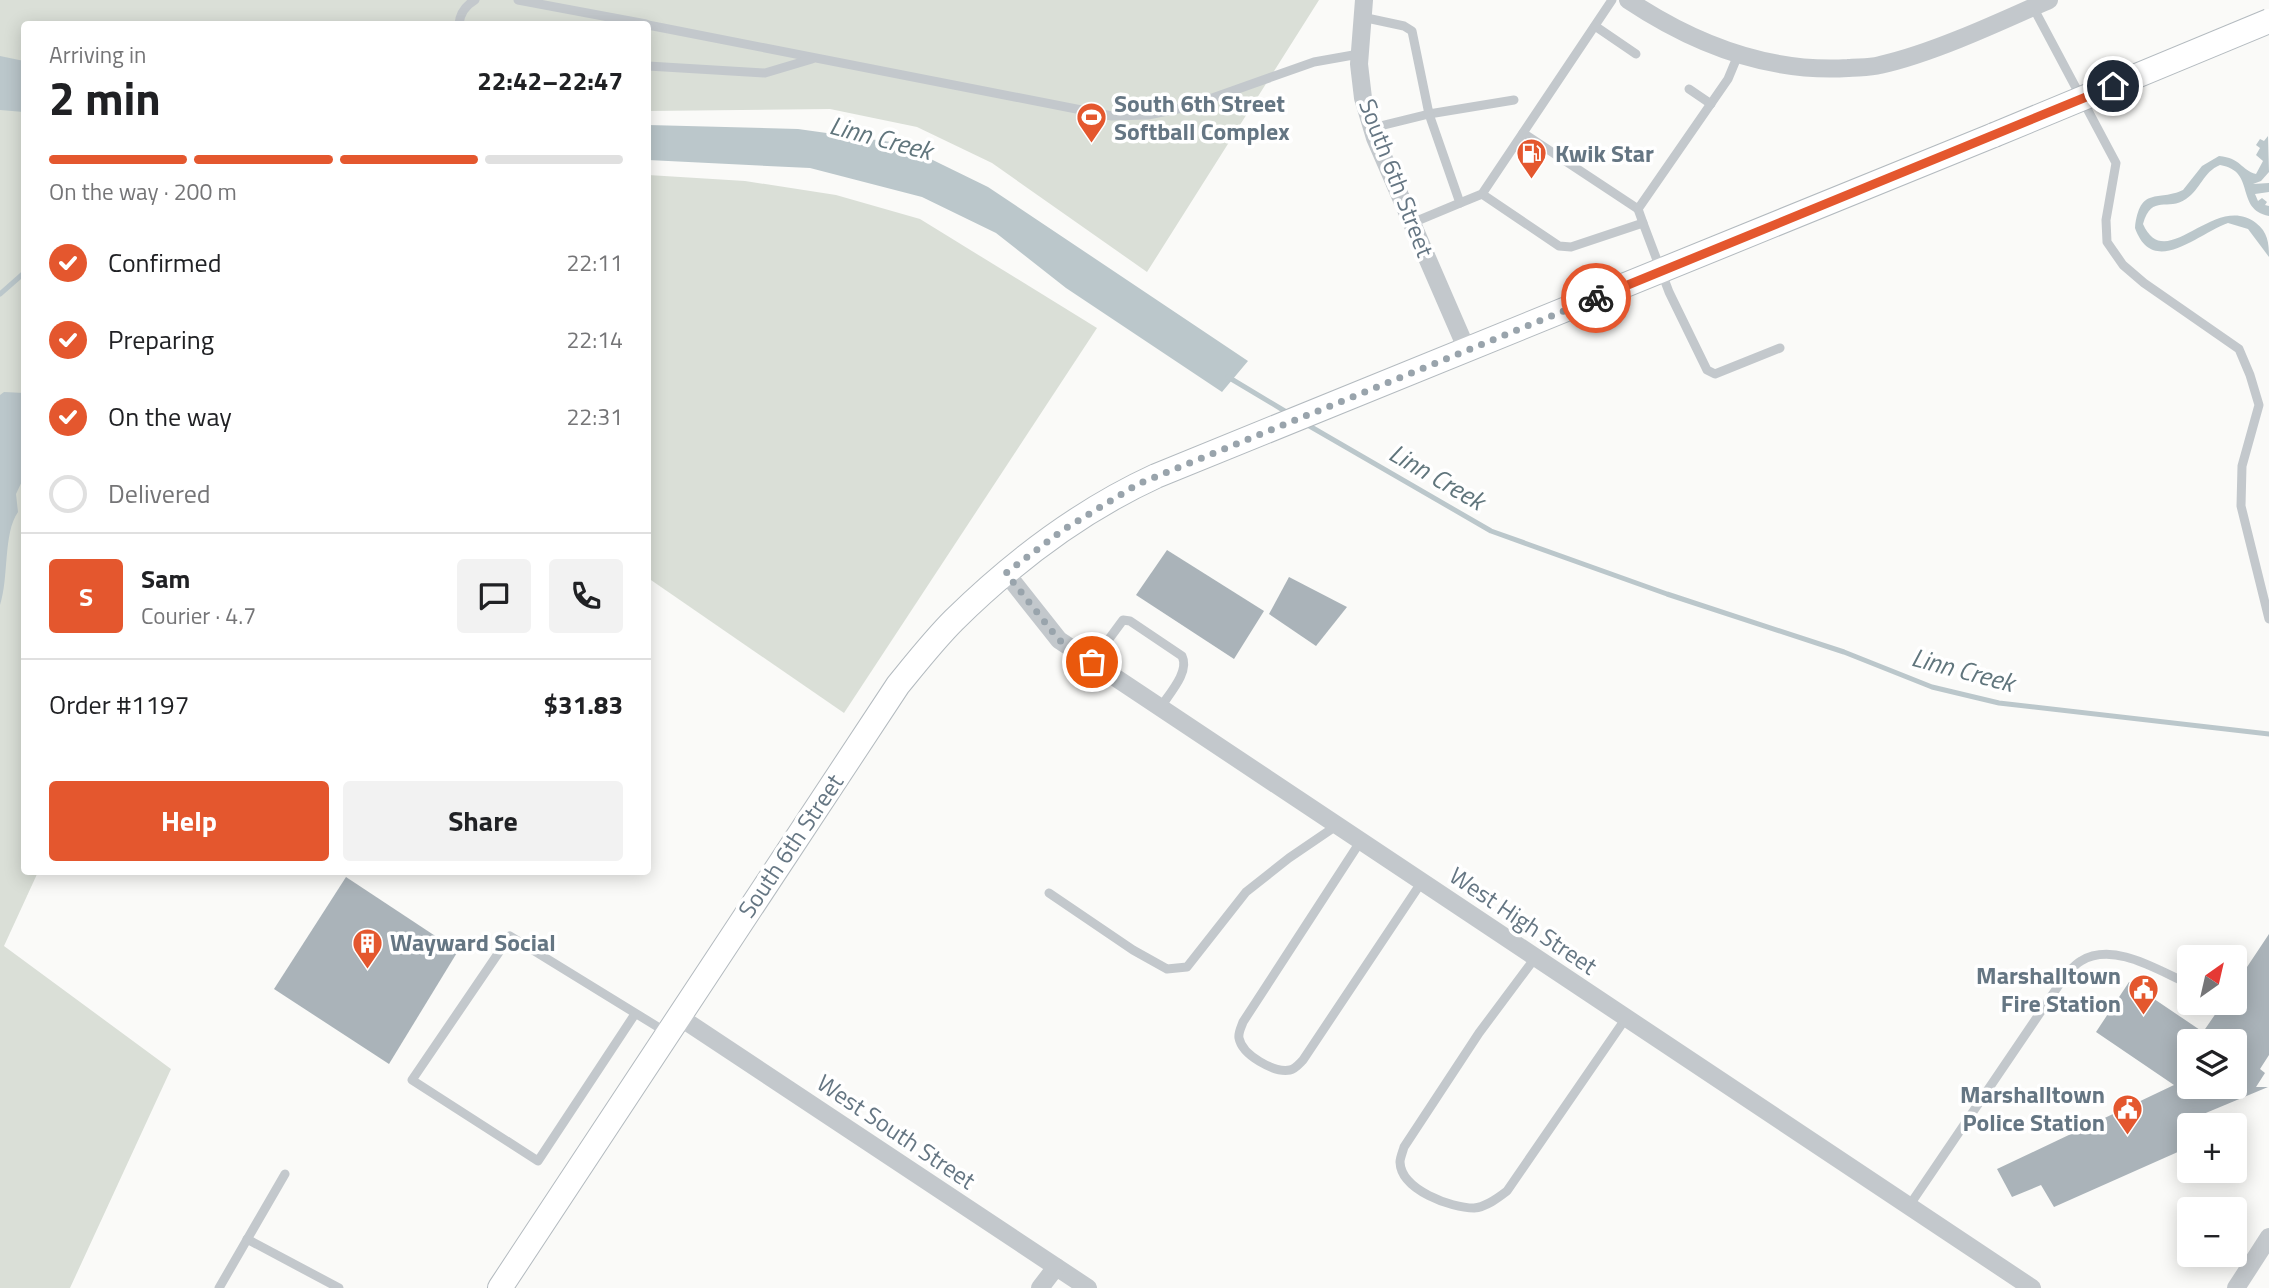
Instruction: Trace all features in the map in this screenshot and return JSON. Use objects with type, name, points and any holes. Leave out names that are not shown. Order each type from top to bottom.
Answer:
[{"type":"main road","name":"South 6th Street","points":[[500,1288],[898,685],[953,621],[1006,573],[1063,530],[1132,487],[1156,476],[1661,272],[2269,21]]},
{"type":"street","points":[[1628,0],[1701,43],[1738,55],[1795,67],[1830,69],[1879,66],[1941,45],[2041,4]]},
{"type":"street","name":"South 6th Street","points":[[1363,8],[1359,54],[1363,98],[1372,128],[1466,350]]},
{"type":"street","name":"West High Street","points":[[1006,573],[1059,640],[2032,1288]]},
{"type":"street","name":"West South Street","points":[[673,1025],[1088,1288]]},
{"type":"street","points":[[2236,1288],[2269,1237]]},
{"type":"street","points":[[1040,1288],[1056,1267]]},
{"type":"lane","points":[[459,21],[467,5],[475,0]]},
{"type":"lane","points":[[518,0],[626,21]]},
{"type":"lane","points":[[1412,223],[1482,194],[1612,0]]},
{"type":"lane","points":[[2041,4],[2116,163],[2106,220],[2107,242],[2123,265],[2144,283],[2239,349],[2250,375],[2259,405],[2242,467],[2241,506],[2269,619]]},
{"type":"lane","points":[[1363,8],[1412,31],[1429,114],[1460,203]]},
{"type":"lane","points":[[651,26],[1112,116],[1148,115],[1186,107],[1314,62],[1359,54]]},
{"type":"lane","points":[[1595,26],[1636,54]]},
{"type":"lane","points":[[1638,209],[1728,79],[1738,55]]},
{"type":"lane","points":[[651,66],[765,73],[814,58]]},
{"type":"lane","points":[[1689,89],[1710,104]]},
{"type":"lane","points":[[1372,128],[1429,114],[1514,100]]},
{"type":"lane","points":[[1523,133],[1638,209],[1661,272],[1707,370],[1715,374],[1780,348]]},
{"type":"lane","points":[[1482,194],[1559,246],[1571,247],[1643,223]]},
{"type":"lane","points":[[1092,662],[1123,620],[1130,621],[1182,656],[1185,663],[1183,671],[1160,708]]},
{"type":"lane","points":[[1049,893],[1133,950],[1167,969],[1187,967],[1246,892],[1336,826]]},
{"type":"lane","points":[[1360,842],[1243,1022],[1238,1035],[1241,1046],[1254,1058],[1279,1070],[1292,1070],[1303,1060],[1421,883]]},
{"type":"lane","points":[[635,1014],[538,1161],[412,1080],[510,936],[635,1014],[673,1025]]},
{"type":"lane","points":[[1909,1206],[2065,976],[2080,961],[2097,955],[2119,955],[2177,979]]},
{"type":"lane","points":[[1535,958],[1479,1033],[1404,1147],[1400,1162],[1405,1178],[1420,1191],[1443,1202],[1475,1208],[1494,1201],[1507,1191],[1626,1018]]},
{"type":"lane","points":[[219,1288],[285,1174]]},
{"type":"lane","points":[[247,1239],[339,1288]]},
{"type":"shaded area","name":"South 6th Street Softball Complex","points":[[0,0],[1319,0],[1147,272],[992,163],[917,127],[830,109],[651,111],[651,21],[21,21],[21,875],[37,875],[4,946],[171,1069],[70,1288],[0,1288]]},
{"type":"shaded area","points":[[0,56],[21,60],[21,112],[0,110]]},
{"type":"shaded area","points":[[651,125],[798,129],[898,143],[988,187],[1248,361],[1222,392],[1066,288],[996,233],[922,197],[810,168],[651,160]]},
{"type":"shaded area","points":[[2268,136],[2269,172],[2261,181],[2253,184],[2269,183],[2269,192],[2255,194],[2258,201],[2262,198],[2267,202],[2265,205],[2269,206],[2269,216],[2258,212],[2252,206],[2238,175],[2220,165],[2210,172],[2186,199],[2151,209],[2143,224],[2153,238],[2164,241],[2178,238],[2224,217],[2240,216],[2256,223],[2263,230],[2269,257],[2248,229],[2228,223],[2177,248],[2153,250],[2143,243],[2135,228],[2137,215],[2146,200],[2183,190],[2202,166],[2219,156],[2232,159],[2256,174],[2263,161],[2256,155],[2260,148],[2256,145],[2260,139],[2264,141]]},
{"type":"shaded area","points":[[651,175],[745,181],[836,195],[920,219],[1097,328],[844,713],[651,580]]},
{"type":"shaded area","points":[[4,392],[21,393],[21,483],[16,494],[18,512],[10,532],[0,605],[0,395]]},
{"type":"building","points":[[1167,550],[1264,611],[1234,659],[1136,595]]},
{"type":"building","points":[[1289,577],[1347,607],[1316,646],[1269,614]]},
{"type":"building","name":"Wayward Social","points":[[346,877],[458,951],[389,1064],[274,989]]},
{"type":"building","points":[[2269,934],[2269,1055],[2260,1069],[2265,1073],[2256,1087],[2268,1087],[2247,1096],[2247,1029],[2205,1029],[2215,1015],[2247,1015],[2247,967]]},
{"type":"building","points":[[2129,982],[2199,1029],[2177,1029],[2177,1099],[2239,1099],[2206,1113],[2177,1113],[2177,1152],[2054,1207],[2041,1185],[2012,1197],[1997,1169],[2174,1085],[2096,1032]]},
{"type":"waterway","points":[[0,294],[21,276]]},
{"type":"waterway","name":"Linn Creek","points":[[1228,377],[1288,413]]},
{"type":"waterway","name":"Linn Creek","points":[[1306,424],[1491,531],[1667,594],[1844,652],[1932,687],[1999,703],[2269,734]]},
{"type":"way so far","points":[[1092,662],[1059,640],[1006,573],[1063,530],[1132,487],[1156,476],[1596,298]]},
{"type":"place","name":"South 6th Street Softball Complex","points":[[1091,145]]},
{"type":"place","name":"Kwik Star","points":[[1532,181]]},
{"type":"place","name":"Wayward Social","points":[[367,970]]},
{"type":"place","name":"Marshalltown Fire Station","points":[[2144,1017]]},
{"type":"place","name":"Marshalltown Police Station","points":[[2128,1136]]},
{"type":"route","points":[[1596,298],[2113,86]]}]
